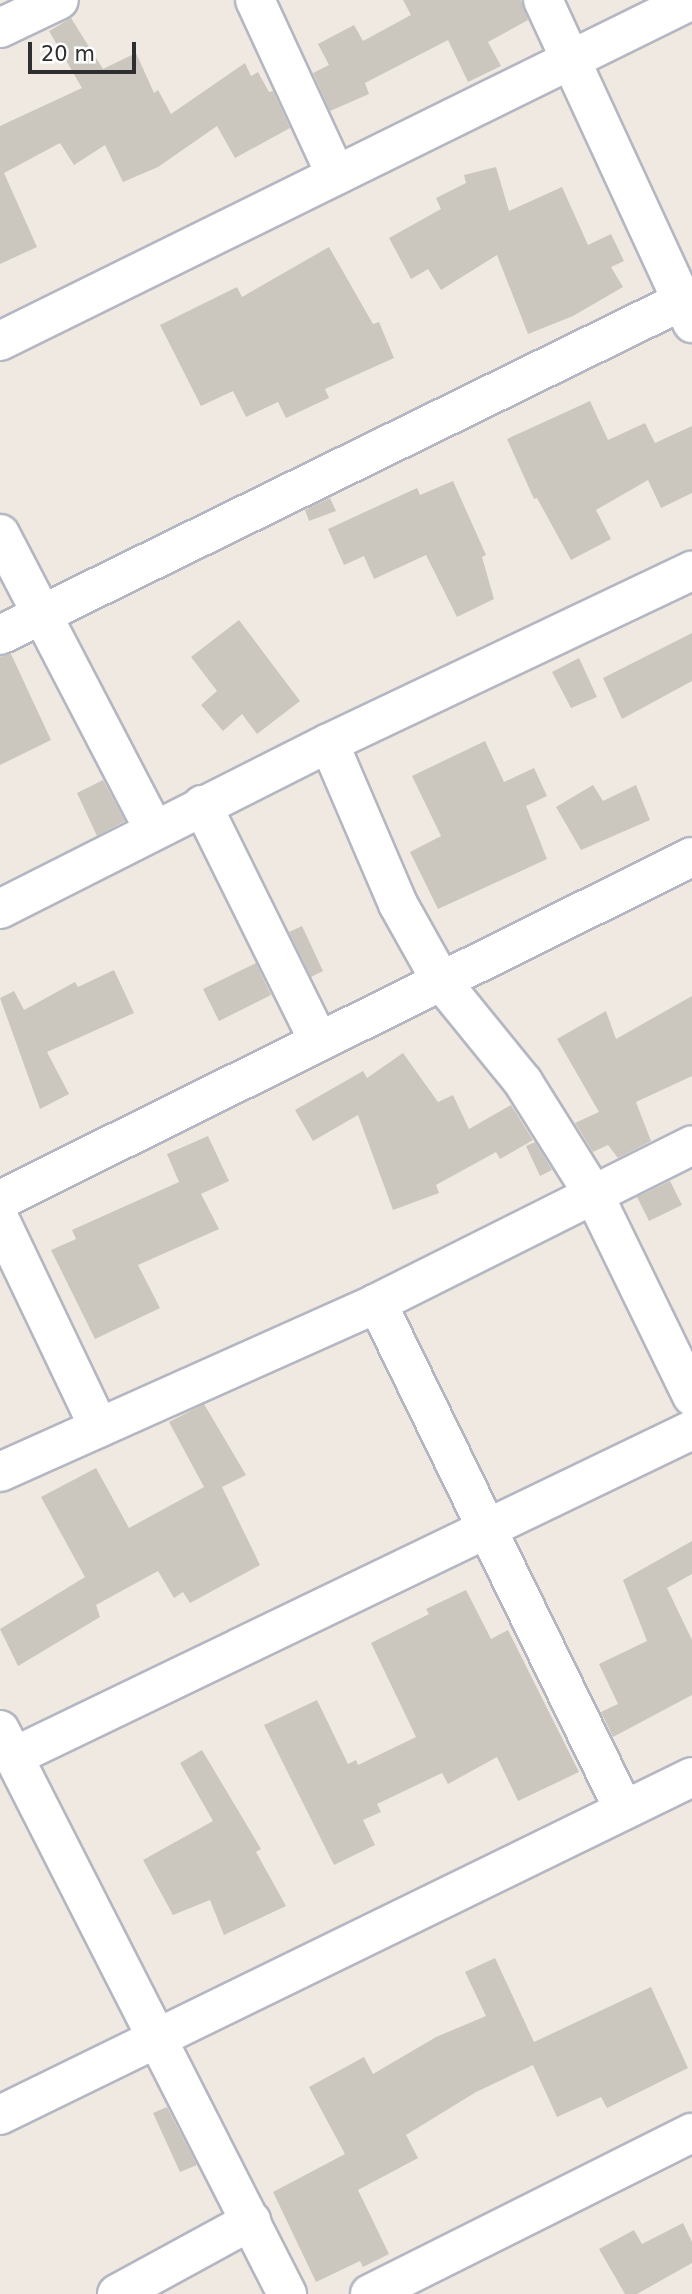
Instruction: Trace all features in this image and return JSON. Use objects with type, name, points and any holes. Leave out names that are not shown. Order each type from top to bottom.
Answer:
[{"type":"street","points":[[0,28],[59,0]]},
{"type":"street","points":[[256,0],[336,175]]},
{"type":"street","points":[[0,635],[689,307],[544,0]]},
{"type":"street","points":[[0,341],[692,0]]},
{"type":"street","points":[[0,534],[154,830]]},
{"type":"street","points":[[0,909],[202,805],[692,570]]},
{"type":"street","points":[[329,743],[398,904],[440,981],[523,1082],[594,1195],[692,1396]]},
{"type":"street","points":[[202,805],[319,1042]]},
{"type":"street","points":[[0,1200],[692,858]]},
{"type":"street","points":[[0,1472],[377,1303],[692,1145]]},
{"type":"street","points":[[0,1220],[99,1427]]},
{"type":"street","points":[[377,1303],[624,1810]]},
{"type":"street","points":[[286,2294],[7,1743],[489,1530],[692,1430]]},
{"type":"street","points":[[0,2115],[692,1777]]},
{"type":"street","points":[[370,2294],[692,2133]]},
{"type":"street","points":[[117,2294],[251,2221]]},
{"type":"building","points":[[403,0],[521,0],[528,20],[488,42],[501,66],[468,82],[448,40],[365,83],[369,94],[330,111],[313,73],[329,65],[318,44],[354,25],[363,41],[411,15]]},
{"type":"building","points":[[71,18],[103,69],[136,53],[154,93],[158,90],[171,114],[245,63],[251,76],[258,72],[269,92],[273,91],[290,128],[235,158],[217,126],[158,167],[123,182],[105,145],[74,165],[60,143],[4,173],[37,247],[0,264],[0,126],[82,88],[49,31]]},
{"type":"building","points":[[496,167],[509,211],[562,187],[588,245],[611,234],[624,261],[611,267],[623,287],[573,316],[528,334],[497,255],[441,290],[428,269],[411,279],[389,238],[441,209],[436,198],[466,183],[464,175]]},
{"type":"building","points":[[329,247],[373,324],[379,322],[394,358],[325,389],[329,398],[286,418],[278,402],[246,417],[233,391],[201,406],[160,325],[237,287],[242,297]]},
{"type":"building","points":[[590,401],[608,440],[645,423],[655,443],[692,426],[692,493],[661,508],[648,480],[596,510],[611,539],[571,560],[537,498],[534,499],[507,439]]},
{"type":"building","points":[[453,481],[486,555],[482,557],[494,599],[457,617],[426,555],[374,579],[364,556],[344,565],[328,529],[417,488],[420,495]]},
{"type":"building","points":[[330,498],[336,511],[309,521],[305,510]]},
{"type":"building","points":[[239,620],[300,701],[257,734],[242,714],[223,731],[201,705],[217,691],[191,657]]},
{"type":"building","points":[[692,633],[692,681],[622,719],[603,678]]},
{"type":"building","points":[[11,654],[51,740],[0,765],[0,657]]},
{"type":"building","points":[[579,658],[597,697],[571,708],[552,672]]},
{"type":"building","points":[[485,741],[504,782],[534,768],[547,796],[526,806],[547,859],[438,909],[410,852],[441,836],[412,776]]},
{"type":"building","points":[[103,780],[125,821],[97,836],[77,793]]},
{"type":"building","points":[[593,785],[603,801],[636,785],[650,820],[581,850],[556,807]]},
{"type":"building","points":[[302,926],[323,971],[311,977],[289,932]]},
{"type":"building","points":[[256,963],[271,995],[219,1021],[203,989]]},
{"type":"building","points":[[114,970],[134,1013],[47,1052],[69,1094],[40,1109],[0,998],[14,991],[24,1010],[75,982],[78,987]]},
{"type":"building","points":[[692,996],[692,1076],[636,1102],[651,1141],[618,1158],[608,1145],[593,1152],[575,1123],[599,1112],[557,1039],[606,1011],[616,1039]]},
{"type":"building","points":[[403,1053],[438,1102],[453,1095],[469,1129],[511,1105],[533,1140],[500,1159],[496,1152],[436,1185],[439,1193],[393,1210],[358,1115],[313,1141],[295,1110],[363,1071],[367,1078]]},
{"type":"building","points":[[208,1136],[229,1181],[201,1194],[219,1229],[138,1265],[160,1308],[95,1339],[51,1250],[76,1239],[72,1230],[179,1182],[167,1154]]},
{"type":"building","points":[[535,1142],[552,1170],[540,1176],[526,1146]]},
{"type":"building","points":[[670,1181],[682,1205],[649,1221],[637,1197]]},
{"type":"building","points":[[204,1404],[246,1475],[222,1487],[260,1565],[190,1603],[183,1592],[174,1598],[158,1571],[96,1605],[100,1617],[18,1666],[0,1629],[85,1577],[41,1497],[96,1468],[129,1528],[204,1487],[169,1422]]},
{"type":"building","points":[[692,1541],[692,1574],[667,1588],[692,1640],[692,1695],[613,1737],[601,1712],[618,1704],[599,1664],[647,1641],[623,1580]]},
{"type":"building","points":[[466,1590],[491,1639],[508,1630],[579,1772],[518,1801],[497,1757],[448,1784],[442,1773],[377,1804],[381,1812],[363,1820],[375,1845],[334,1865],[264,1725],[317,1700],[348,1764],[356,1760],[358,1765],[416,1737],[371,1643],[429,1614],[426,1609]]},
{"type":"building","points":[[202,1750],[261,1849],[256,1852],[286,1906],[224,1935],[210,1900],[173,1915],[143,1860],[213,1821],[180,1763]]},
{"type":"building","points":[[495,1958],[534,2042],[651,1987],[688,2068],[607,2108],[601,2097],[557,2117],[533,2065],[476,2092],[406,2135],[418,2158],[358,2190],[389,2254],[363,2267],[360,2261],[316,2282],[273,2192],[345,2154],[309,2087],[364,2057],[373,2074],[436,2037],[486,2016],[465,1972]]},
{"type":"building","points":[[167,2107],[197,2165],[180,2172],[153,2113]]},
{"type":"building","points":[[683,2223],[692,2242],[692,2263],[637,2294],[625,2294],[599,2249],[634,2230],[642,2244]]}]
